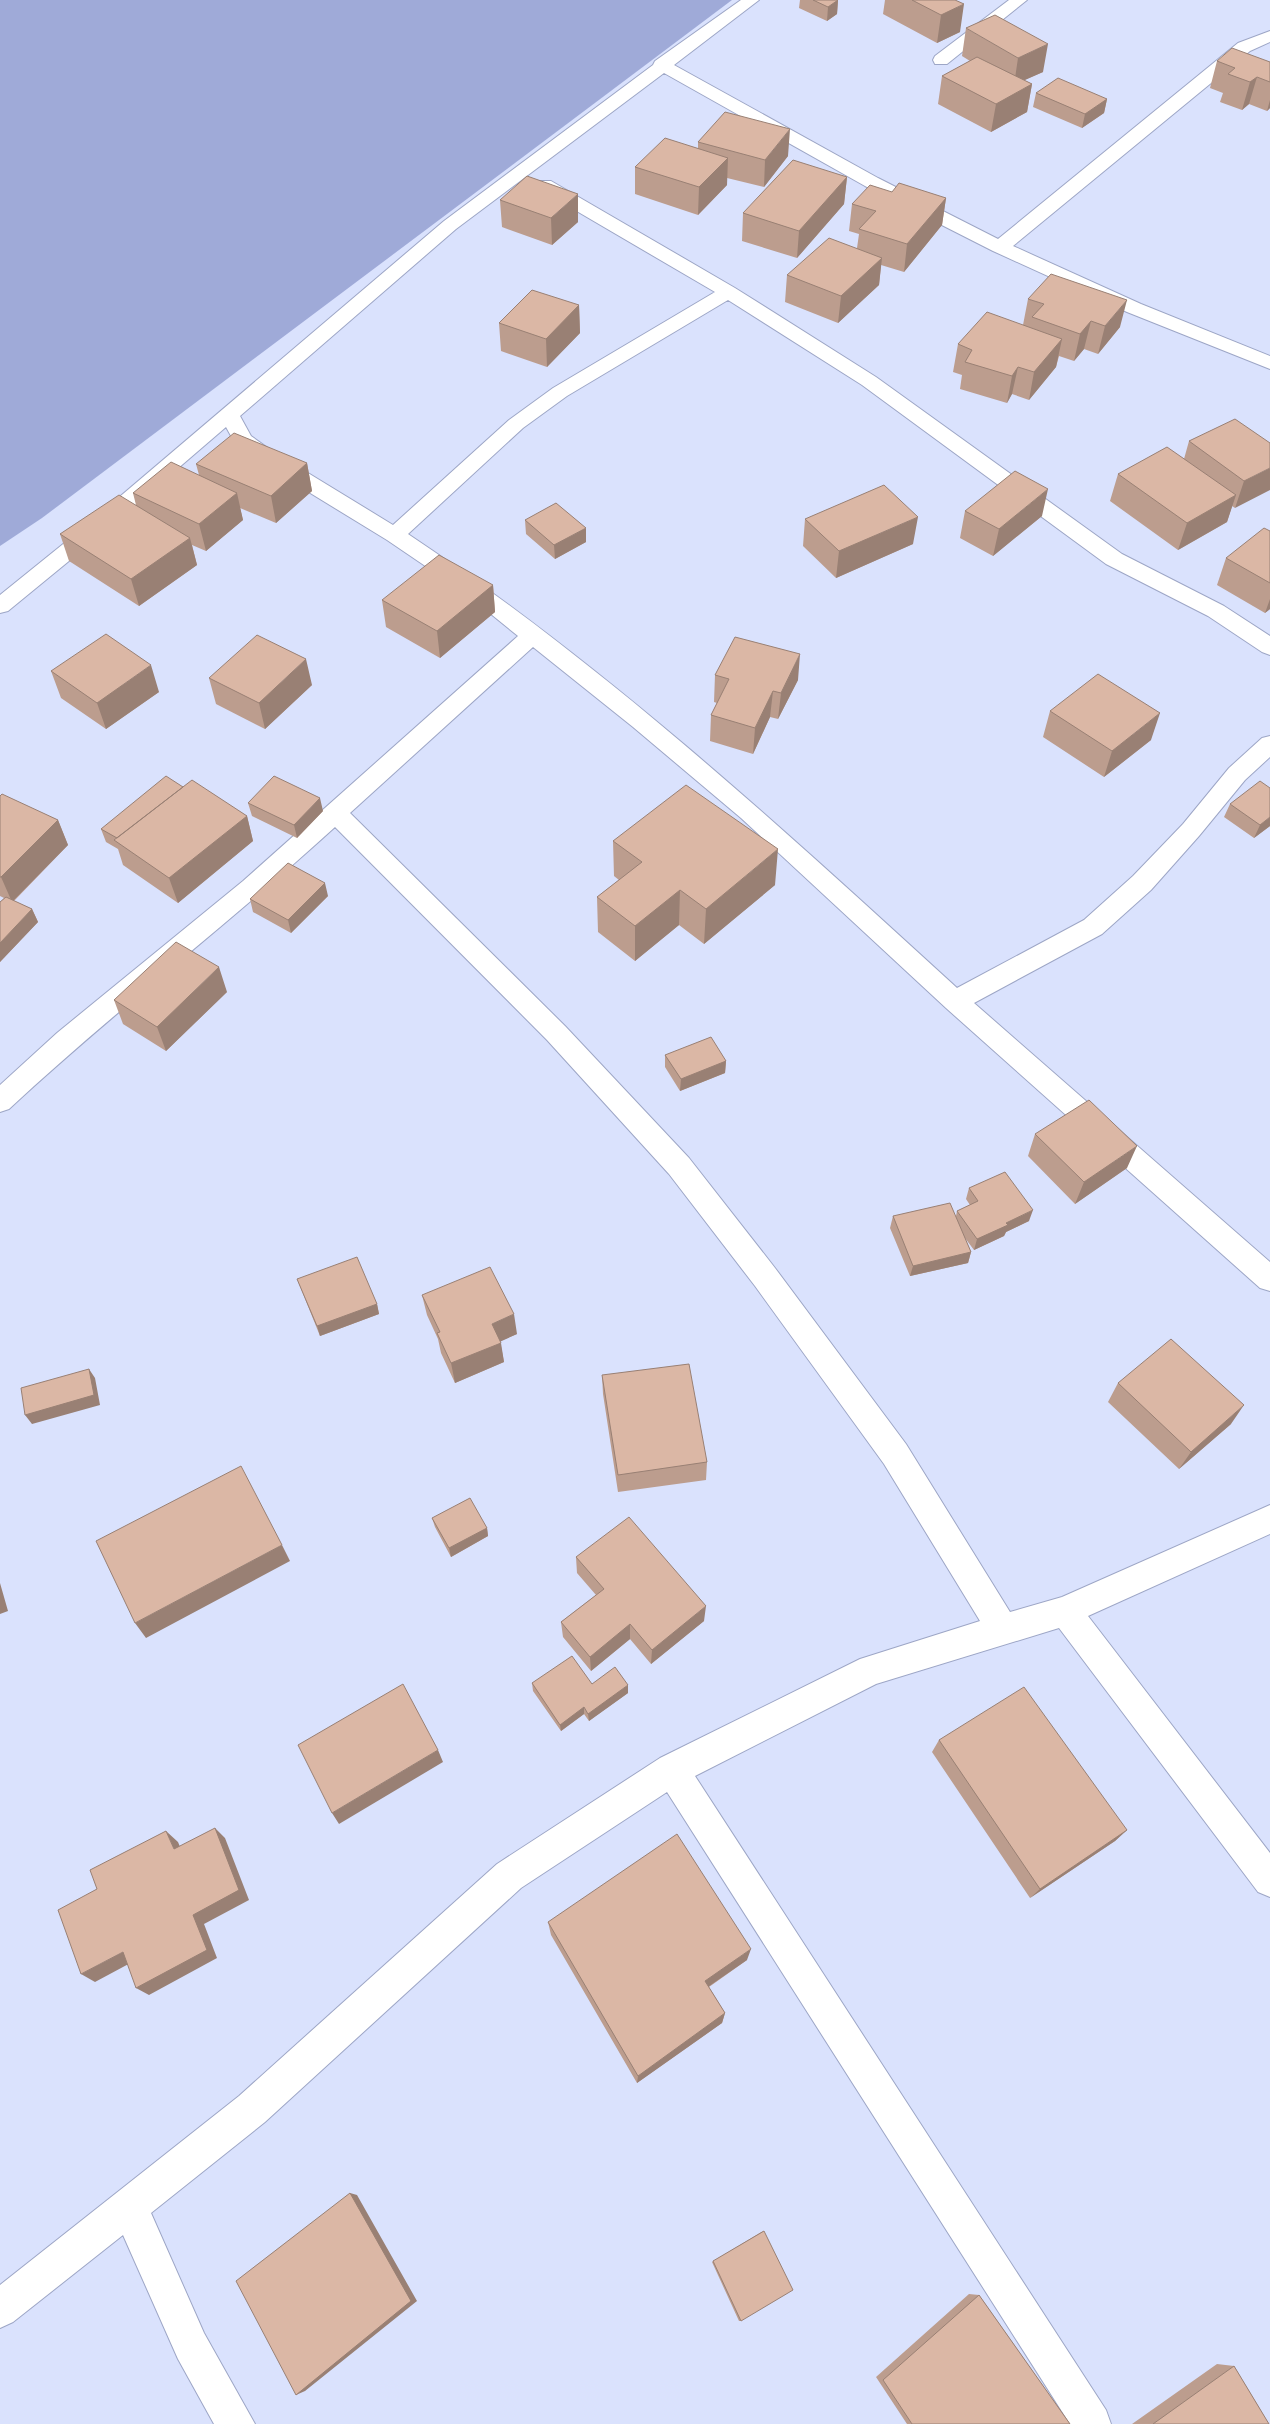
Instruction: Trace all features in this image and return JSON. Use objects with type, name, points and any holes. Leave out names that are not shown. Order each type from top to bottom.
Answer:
[{"type":"street","points":[[0,606],[90,533],[450,225],[661,65],[751,0]]},
{"type":"street","points":[[941,60],[1019,0]]},
{"type":"street","points":[[1000,247],[1237,53],[1270,36]]},
{"type":"street","points":[[661,65],[826,159],[1000,247],[1168,323],[1270,364]]},
{"type":"street","points":[[522,172],[728,292],[869,380],[1114,559],[1216,610],[1270,648]]},
{"type":"street","points":[[394,535],[516,424],[560,392],[728,292]]},
{"type":"street","points":[[228,413],[243,440],[265,456],[394,535],[473,588],[749,812],[955,1001],[1270,1279]]},
{"type":"street","points":[[0,1101],[66,1040],[252,888],[334,812],[533,635]]},
{"type":"street","points":[[955,1001],[1093,928],[1142,883],[1191,830],[1237,774],[1270,744]]},
{"type":"street","points":[[334,812],[556,1033],[679,1166],[765,1277],[894,1454],[1003,1630]]},
{"type":"street","points":[[0,2309],[130,2208],[252,2109],[509,1876],[672,1770],[871,1670],[1065,1611],[1270,1519]]},
{"type":"street","points":[[1065,1611],[1270,1880]]},
{"type":"street","points":[[672,1770],[1092,2424]]},
{"type":"street","points":[[130,2208],[191,2346],[236,2424]]},
{"type":"shaded area","points":[[0,0],[732,0],[42,518],[0,546]]},
{"type":"building","points":[[813,0],[838,0],[828,7]]},
{"type":"building","points":[[912,0],[955,0],[964,4],[941,15]]},
{"type":"building","points":[[995,15],[1048,44],[1018,58],[966,28]]},
{"type":"building","points":[[1232,48],[1270,62],[1270,82],[1257,77],[1250,82],[1228,74],[1235,68],[1217,61]]},
{"type":"building","points":[[977,57],[1032,84],[996,104],[942,76]]},
{"type":"building","points":[[1058,78],[1107,99],[1085,114],[1036,93]]},
{"type":"building","points":[[725,112],[790,129],[765,160],[698,142]]},
{"type":"building","points":[[665,138],[728,158],[699,187],[635,167]]},
{"type":"building","points":[[793,160],[847,177],[799,231],[743,213]]},
{"type":"building","points":[[527,176],[578,194],[551,218],[500,200]]},
{"type":"building","points":[[899,183],[946,198],[907,244],[859,229],[876,211],[852,204],[870,185],[892,192]]},
{"type":"building","points":[[829,238],[882,258],[841,296],[787,275]]},
{"type":"building","points":[[1051,274],[1127,300],[1105,326],[1091,321],[1080,334],[1032,317],[1044,304],[1028,299]]},
{"type":"building","points":[[532,290],[579,305],[546,339],[499,323]]},
{"type":"building","points":[[987,312],[1062,339],[1034,372],[1018,367],[1012,376],[965,362],[972,350],[958,344]]},
{"type":"building","points":[[1235,419],[1270,443],[1270,468],[1244,481],[1189,441]]},
{"type":"building","points":[[234,433],[307,463],[271,496],[196,464]]},
{"type":"building","points":[[1167,447],[1236,495],[1187,523],[1118,474]]},
{"type":"building","points":[[171,462],[237,493],[199,524],[133,493]]},
{"type":"building","points":[[1015,471],[1048,489],[999,529],[965,511]]},
{"type":"building","points":[[884,485],[918,517],[839,551],[805,519]]},
{"type":"building","points":[[119,495],[190,538],[131,579],[60,534]]},
{"type":"building","points":[[556,503],[586,528],[554,545],[525,520]]},
{"type":"building","points":[[1264,528],[1270,531],[1270,583],[1226,558]]},
{"type":"building","points":[[439,555],[493,585],[437,631],[382,600]]},
{"type":"building","points":[[106,634],[151,665],[97,703],[51,671]]},
{"type":"building","points":[[257,635],[306,659],[259,703],[209,678]]},
{"type":"building","points":[[735,637],[800,654],[781,693],[773,691],[755,728],[711,715],[729,679],[715,675]]},
{"type":"building","points":[[1098,674],[1160,713],[1112,751],[1050,711]]},
{"type":"building","points":[[166,776],[183,787],[117,838],[101,829]]},
{"type":"building","points":[[274,776],[320,798],[294,825],[248,803]]},
{"type":"building","points":[[192,780],[247,816],[169,878],[114,840]]},
{"type":"building","points":[[1260,781],[1270,788],[1270,817],[1260,825],[1230,804]]},
{"type":"building","points":[[686,785],[778,849],[706,909],[680,890],[635,926],[597,897],[642,862],[613,841]]},
{"type":"building","points":[[2,794],[58,820],[0,877],[0,796]]},
{"type":"building","points":[[288,863],[325,883],[288,920],[250,899]]},
{"type":"building","points":[[6,897],[32,909],[0,943],[0,902]]},
{"type":"building","points":[[176,942],[219,967],[157,1027],[114,1000]]},
{"type":"building","points":[[711,1037],[726,1061],[681,1079],[665,1055]]},
{"type":"building","points":[[1089,1100],[1137,1146],[1084,1182],[1035,1134]]},
{"type":"building","points":[[1005,1172],[1033,1210],[1006,1223],[1008,1225],[977,1239],[957,1211],[978,1201],[969,1188]]},
{"type":"building","points":[[950,1203],[971,1252],[913,1266],[893,1216]]},
{"type":"building","points":[[357,1257],[377,1304],[317,1326],[297,1279]]},
{"type":"building","points":[[490,1267],[514,1314],[492,1324],[501,1343],[451,1363],[437,1333],[440,1332],[422,1295]]},
{"type":"building","points":[[1171,1339],[1244,1405],[1191,1452],[1118,1383]]},
{"type":"building","points":[[689,1364],[707,1462],[618,1475],[602,1375]]},
{"type":"building","points":[[89,1369],[94,1395],[25,1415],[21,1388]]},
{"type":"building","points":[[241,1466],[282,1545],[135,1623],[96,1541]]},
{"type":"building","points":[[470,1498],[487,1528],[449,1548],[432,1518]]},
{"type":"building","points":[[629,1517],[706,1606],[652,1650],[630,1624],[590,1657],[561,1622],[604,1589],[576,1557]]},
{"type":"building","points":[[572,1656],[592,1684],[615,1667],[628,1685],[588,1714],[584,1707],[560,1725],[532,1683]]},
{"type":"building","points":[[403,1684],[438,1750],[332,1813],[298,1745]]},
{"type":"building","points":[[1024,1687],[1127,1830],[1040,1889],[939,1740]]},
{"type":"building","points":[[215,1828],[239,1890],[193,1915],[207,1950],[136,1988],[123,1952],[81,1974],[58,1910],[97,1889],[90,1870],[166,1831],[174,1849]]},
{"type":"building","points":[[677,1834],[751,1949],[705,1981],[725,2013],[638,2076],[548,1922]]},
{"type":"building","points":[[350,2193],[411,2301],[296,2395],[236,2281]]},
{"type":"building","points":[[764,2231],[793,2290],[741,2321],[713,2261]]},
{"type":"building","points":[[979,2295],[1070,2424],[912,2424],[883,2380]]},
{"type":"building","points":[[1234,2366],[1269,2424],[1153,2424]]}]
